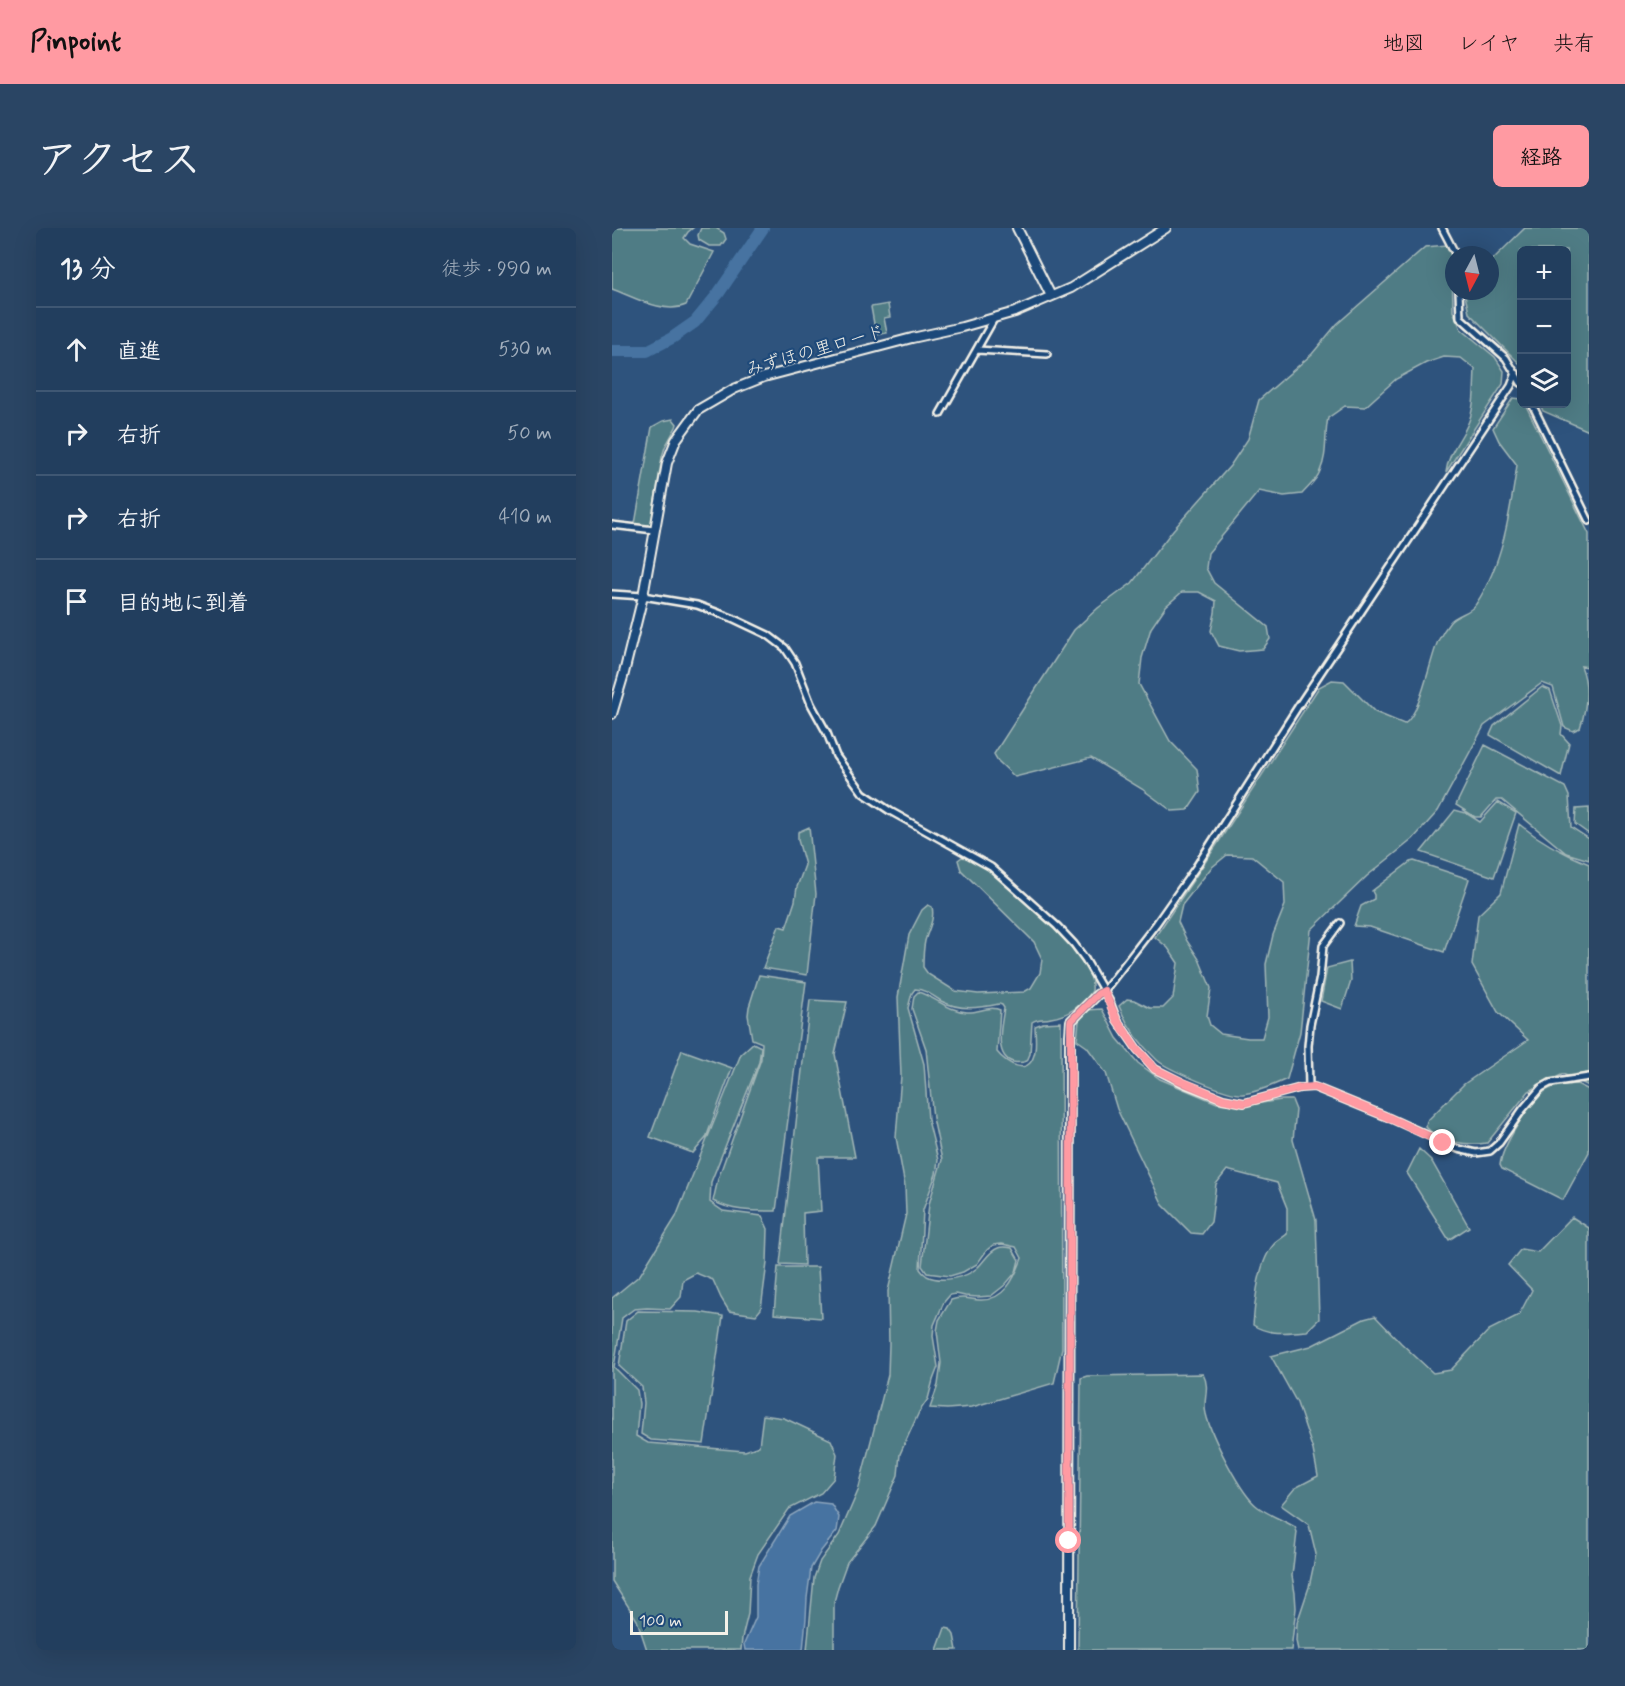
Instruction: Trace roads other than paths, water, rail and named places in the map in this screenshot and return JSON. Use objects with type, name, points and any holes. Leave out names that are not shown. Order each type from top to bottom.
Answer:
[{"type":"street","points":[[1017,228],[1051,296]]},
{"type":"street","name":"みずほの里ロード","points":[[612,714],[643,596],[667,463],[676,440],[698,411],[734,388],[764,378],[840,356],[1015,312],[1071,288],[1166,228]]},
{"type":"street","points":[[1442,228],[1451,246]]},
{"type":"street","points":[[1069,1650],[1071,1021],[1098,994],[1104,991],[1156,924],[1196,867],[1293,715],[1511,386],[1516,373],[1506,358],[1460,317],[1459,300]]},
{"type":"street","points":[[940,414],[995,317]]},
{"type":"street","points":[[977,350],[1047,354]]},
{"type":"street","points":[[1534,408],[1589,521]]},
{"type":"street","points":[[612,525],[654,530]]},
{"type":"street","points":[[612,594],[643,596],[698,606],[768,635],[785,648],[795,663],[811,704],[827,733],[836,756],[864,793],[890,811],[991,867],[1057,926],[1074,945],[1104,991],[1117,1020],[1137,1049],[1155,1069],[1223,1099],[1244,1103],[1300,1088],[1314,1087],[1458,1149],[1476,1153],[1490,1151],[1499,1143],[1541,1088],[1550,1083],[1589,1077]]},
{"type":"street","points":[[1310,1087],[1308,1046],[1323,946],[1340,923]]},
{"type":"water","points":[[814,1502],[831,1504],[839,1517],[837,1531],[811,1568],[803,1650],[745,1650],[744,1644],[756,1617],[756,1584],[759,1566],[790,1516]]},
{"type":"waterway","points":[[612,351],[647,351],[672,338],[695,322],[718,294],[763,228]]}]
